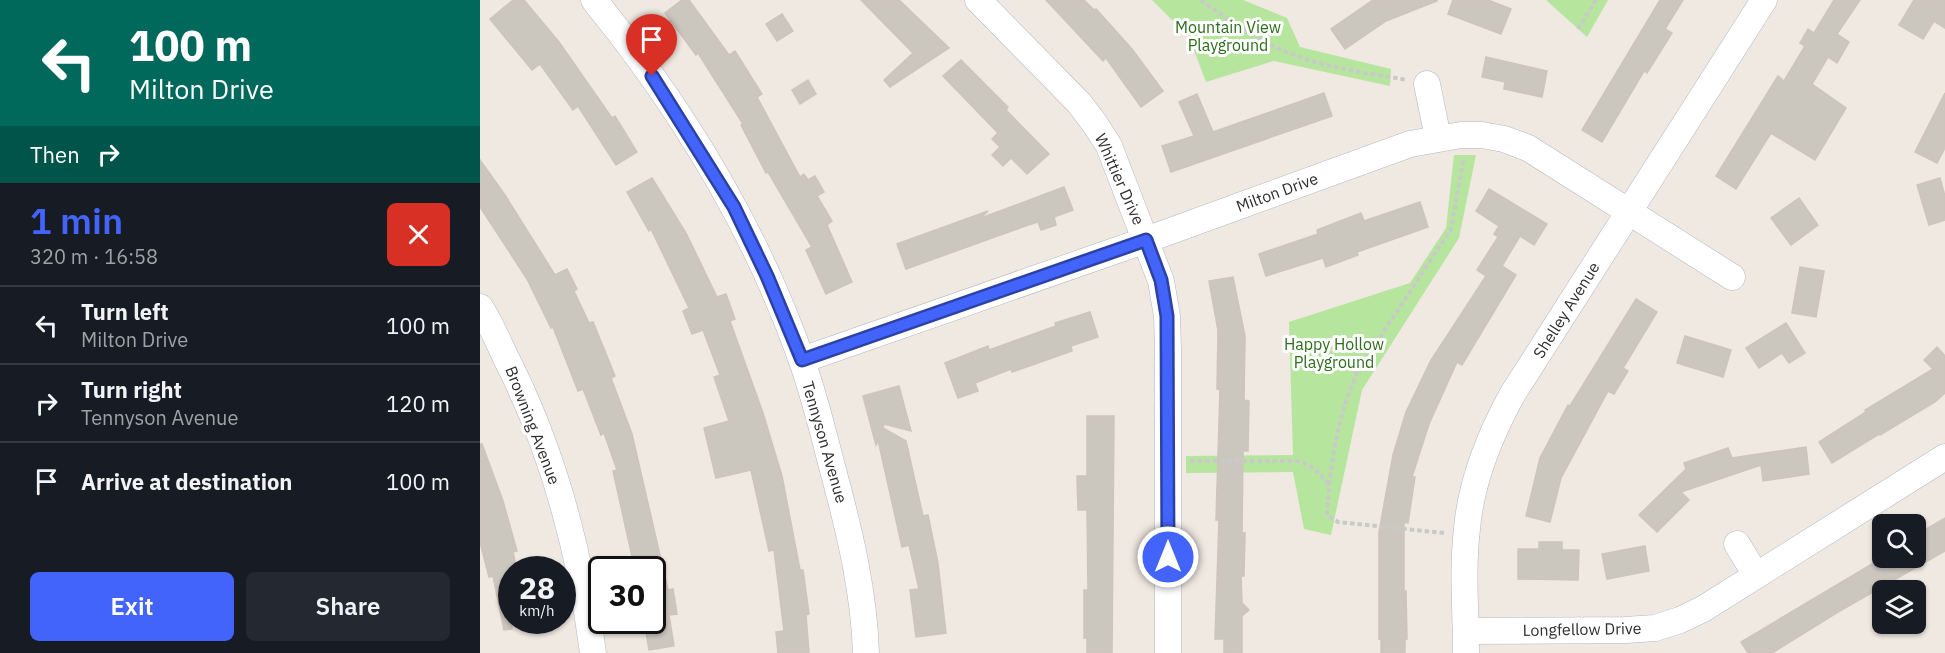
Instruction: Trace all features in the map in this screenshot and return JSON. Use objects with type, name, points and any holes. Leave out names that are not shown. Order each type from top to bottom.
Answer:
[{"type":"street","name":"Tennyson Avenue","points":[[594,0],[628,42],[664,93],[734,207],[767,276],[802,360],[846,519],[859,581],[866,653]]},
{"type":"street","name":"Whittier Drive","points":[[978,0],[1079,103],[1095,124],[1109,146],[1161,280],[1167,316],[1168,653]]},
{"type":"street","name":"Shelley Avenue","points":[[1466,642],[1466,536],[1481,462],[1495,426],[1512,395],[1764,0]]},
{"type":"street","points":[[1427,84],[1438,138]]},
{"type":"street","name":"Milton Drive","points":[[802,360],[1146,240],[1410,144],[1467,135],[1482,135],[1528,148],[1732,277]]},
{"type":"street","name":"Browning Avenue","points":[[480,307],[517,379],[548,454],[567,519],[583,587],[593,653]]},
{"type":"street","name":"Longfellow Drive","points":[[1466,642],[1655,628],[1680,620],[1704,609],[1756,574],[1945,457]]},
{"type":"street","points":[[1737,544],[1756,574]]},
{"type":"path","points":[[1201,0],[1265,42],[1289,53],[1313,61],[1427,84]]},
{"type":"path","points":[[1578,29],[1596,0]]},
{"type":"path","points":[[1466,536],[1338,522],[1327,515],[1329,485],[1342,411],[1358,371],[1451,229],[1467,135]]},
{"type":"path","points":[[1168,461],[1297,461],[1308,464],[1319,471],[1329,485]]},
{"type":"green space","name":"Mountain View Playground","points":[[1152,0],[1243,0],[1287,18],[1300,47],[1391,69],[1390,86],[1274,61],[1206,82],[1189,37]]},
{"type":"green space","points":[[1546,0],[1608,0],[1587,37]]},
{"type":"green space","name":"Happy Hollow Playground","points":[[1454,155],[1476,155],[1459,238],[1362,390],[1331,535],[1304,529],[1293,472],[1186,473],[1186,456],[1293,455],[1289,322],[1410,283],[1446,228]]},
{"type":"building","points":[[513,0],[524,0],[559,42],[612,118],[615,116],[637,152],[616,165],[578,106],[573,110],[540,64],[532,70],[490,19]]},
{"type":"building","points":[[682,0],[689,0],[729,55],[735,51],[762,94],[757,97],[800,177],[804,174],[808,180],[815,176],[824,192],[817,196],[832,221],[827,225],[852,282],[826,294],[806,250],[812,247],[768,172],[766,173],[741,125],[743,124],[698,53],[696,55],[665,13]]},
{"type":"building","points":[[861,0],[899,0],[949,48],[890,87],[884,80],[913,53]]},
{"type":"building","points":[[1046,0],[1084,0],[1094,10],[1096,9],[1132,49],[1163,91],[1141,107],[1106,58],[1103,61]]},
{"type":"building","points":[[1373,0],[1437,1],[1386,21],[1345,49],[1331,29]]},
{"type":"building","points":[[1453,0],[1488,0],[1511,9],[1501,34],[1448,14]]},
{"type":"building","points":[[1660,0],[1683,0],[1665,29],[1672,33],[1647,73],[1644,71],[1602,142],[1582,130]]},
{"type":"building","points":[[1834,0],[1860,0],[1837,34],[1849,42],[1837,63],[1828,57],[1812,84],[1846,108],[1815,160],[1771,133],[1736,189],[1716,176],[1778,76],[1784,81],[1805,46],[1800,43],[1808,29],[1814,33]]},
{"type":"building","points":[[1914,0],[1945,0],[1945,28],[1934,21],[1923,39],[1899,25]]},
{"type":"building","points":[[782,14],[793,31],[777,41],[766,24]]},
{"type":"building","points":[[1486,57],[1547,71],[1542,97],[1504,89],[1505,82],[1482,77]]},
{"type":"building","points":[[961,60],[1008,107],[1006,110],[1049,154],[1027,174],[1011,158],[1003,166],[992,155],[1000,147],[992,139],[998,133],[943,76]]},
{"type":"building","points":[[808,80],[816,94],[800,104],[792,90]]},
{"type":"building","points":[[1324,93],[1332,116],[1171,172],[1162,146],[1194,136],[1179,102],[1197,94],[1213,132]]},
{"type":"building","points":[[1945,93],[1945,148],[1937,163],[1915,152]]},
{"type":"building","points":[[480,160],[505,195],[555,275],[567,269],[577,289],[574,291],[589,323],[593,322],[615,376],[611,378],[632,434],[660,556],[632,556],[613,471],[617,470],[604,433],[601,435],[583,389],[578,391],[553,327],[551,328],[527,279],[480,207]]},
{"type":"building","points":[[652,178],[686,233],[717,297],[726,294],[735,319],[730,321],[763,413],[782,476],[800,570],[803,570],[809,614],[806,615],[809,653],[778,653],[776,632],[784,631],[774,550],[769,551],[751,470],[716,478],[704,428],[729,421],[714,377],[720,375],[703,330],[692,334],[683,311],[689,308],[651,229],[649,231],[627,192]]},
{"type":"building","points":[[1940,178],[1945,196],[1945,220],[1929,225],[1917,185]]},
{"type":"building","points":[[1064,187],[1073,210],[1054,217],[1056,225],[1041,230],[1038,222],[906,269],[897,244],[988,211],[981,218]]},
{"type":"building","points":[[1489,189],[1547,224],[1534,245],[1520,236],[1502,266],[1516,275],[1462,365],[1457,362],[1429,424],[1412,477],[1415,477],[1408,523],[1404,522],[1407,639],[1405,639],[1405,653],[1381,653],[1379,532],[1393,455],[1406,412],[1431,360],[1486,276],[1477,270],[1498,237],[1494,234],[1499,226],[1476,211]]},
{"type":"building","points":[[1799,198],[1818,225],[1791,245],[1771,218]]},
{"type":"building","points":[[1420,202],[1428,227],[1357,252],[1358,255],[1326,267],[1323,258],[1266,276],[1259,254],[1318,234],[1317,230],[1361,213],[1364,221]]},
{"type":"building","points":[[1800,267],[1824,271],[1816,317],[1792,313]]},
{"type":"building","points":[[1233,277],[1245,336],[1244,400],[1249,401],[1248,451],[1243,451],[1242,533],[1245,533],[1244,576],[1241,576],[1242,603],[1249,610],[1242,616],[1242,653],[1224,653],[1224,639],[1215,639],[1220,390],[1217,389],[1218,330],[1209,281]]},
{"type":"building","points":[[1636,299],[1657,312],[1623,368],[1628,371],[1614,394],[1608,391],[1561,478],[1550,522],[1526,516],[1540,458],[1568,405],[1570,406]]},
{"type":"building","points":[[1090,312],[1098,337],[1071,346],[1072,351],[1012,372],[1011,369],[975,383],[978,391],[958,398],[945,363],[988,346],[989,350],[1056,326],[1055,323]]},
{"type":"building","points":[[1786,323],[1805,353],[1789,363],[1782,353],[1759,368],[1746,348]]},
{"type":"building","points":[[1685,336],[1731,350],[1723,377],[1677,363]]},
{"type":"building","points":[[1937,347],[1945,356],[1945,393],[1935,402],[1832,463],[1819,442],[1866,412],[1865,410],[1933,369],[1924,360]]},
{"type":"building","points":[[899,386],[911,431],[884,424],[883,428],[906,441],[923,516],[928,515],[938,563],[946,633],[916,637],[910,590],[919,589],[909,545],[902,547],[878,440],[876,445],[863,396]]},
{"type":"building","points":[[1087,416],[1114,416],[1112,653],[1087,653],[1087,638],[1084,638],[1084,590],[1088,590],[1087,510],[1078,510],[1077,476],[1087,476]]},
{"type":"building","points":[[480,444],[482,444],[503,501],[517,551],[513,552],[514,556],[498,556],[498,601],[493,576],[489,577],[480,542]]},
{"type":"building","points":[[1806,447],[1809,474],[1763,481],[1761,465],[1681,492],[1689,500],[1657,532],[1639,515],[1686,469],[1684,463],[1728,448],[1732,458]]},
{"type":"building","points":[[1945,518],[1945,551],[1926,562],[1926,529]]},
{"type":"building","points":[[1539,542],[1562,542],[1562,550],[1579,550],[1578,580],[1518,579],[1518,549],[1539,549]]},
{"type":"building","points":[[1645,546],[1649,571],[1607,579],[1602,554]]},
{"type":"building","points":[[1872,564],[1872,568],[1915,568],[1894,580],[1872,580],[1872,593],[1772,653],[1748,653],[1741,642]]},
{"type":"building","points":[[666,581],[668,590],[673,589],[677,614],[669,615],[674,646],[649,650],[646,634],[666,634]]},
{"type":"route","points":[[652,76],[734,207],[767,276],[802,360],[1146,240],[1161,280],[1167,316],[1168,557]]}]
